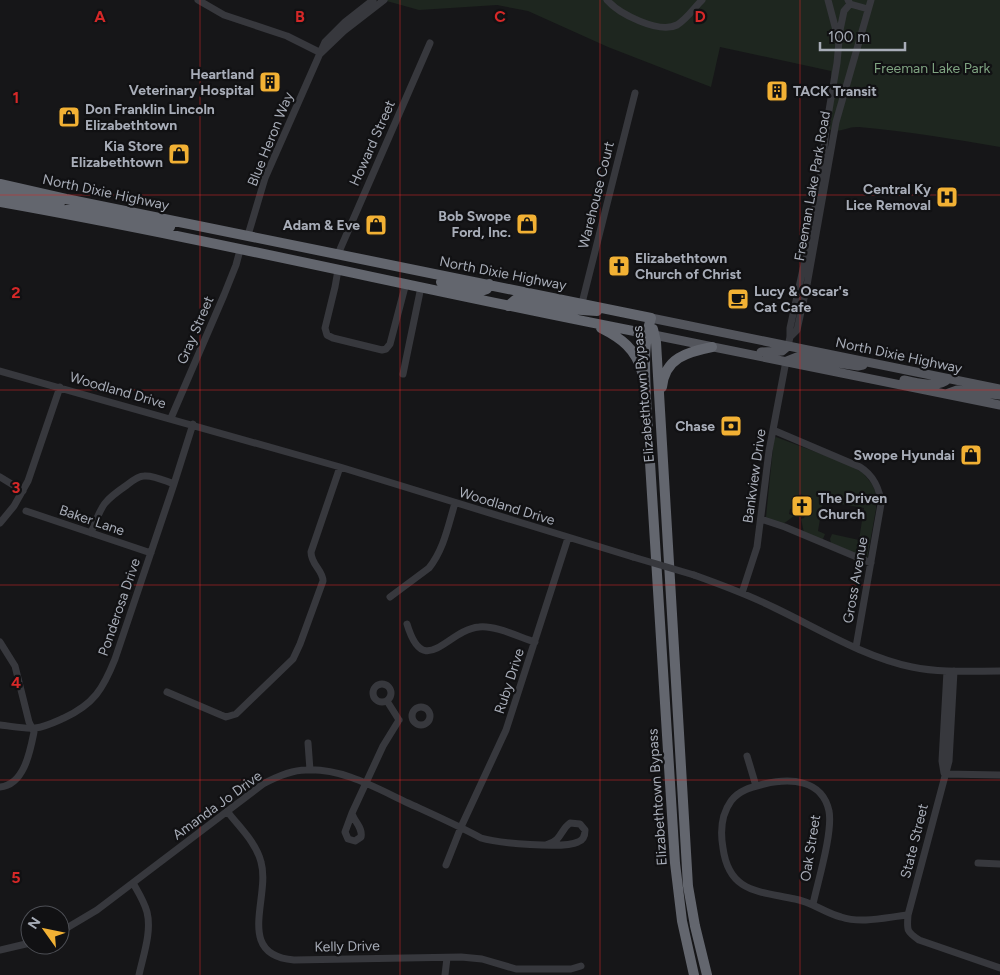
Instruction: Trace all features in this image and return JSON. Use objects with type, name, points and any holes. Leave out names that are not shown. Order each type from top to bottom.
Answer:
[{"type":"highway","name":"North Dixie Highway","points":[[0,184],[651,318]]},
{"type":"highway","points":[[0,194],[74,204],[91,204]]},
{"type":"highway","points":[[0,202],[650,334]]},
{"type":"highway","points":[[56,212],[67,209],[80,210],[235,239],[248,235]]},
{"type":"highway","points":[[240,250],[250,243],[376,267],[421,271]]},
{"type":"highway","points":[[381,278],[400,274],[481,291],[486,289],[489,284]]},
{"type":"highway","points":[[508,306],[515,300],[521,300],[589,311],[599,311],[607,308]]},
{"type":"highway","name":"Elizabethtown Bypass","points":[[651,318],[650,334],[645,355],[646,398],[676,873],[682,921],[694,975]]},
{"type":"highway","points":[[594,324],[617,336],[631,349],[641,366],[646,398]]},
{"type":"highway","name":"Elizabethtown Bypass","points":[[650,334],[660,405],[688,886],[695,926],[707,975]]},
{"type":"highway","points":[[660,405],[663,379],[670,365],[684,354],[713,347]]},
{"type":"main road","name":"North Dixie Highway","points":[[651,318],[789,341],[867,362],[1000,389]]},
{"type":"main road","name":"North Dixie Highway","points":[[650,334],[1000,405]]},
{"type":"main road","points":[[713,347],[723,344],[770,353],[782,351],[789,341]]},
{"type":"main road","points":[[786,362],[797,357],[858,366],[867,362]]},
{"type":"main road","points":[[845,374],[852,370],[894,379],[937,384],[948,379]]},
{"type":"main road","points":[[945,394],[956,390],[1000,395]]},
{"type":"main road","points":[[988,403],[992,400],[1000,400]]},
{"type":"street","points":[[198,0],[224,15],[287,36],[321,53]]},
{"type":"street","name":"Blue Heron Way","points":[[248,235],[265,178],[325,42],[345,22],[374,0]]},
{"type":"street","name":"Blue Heron Way","points":[[321,53],[344,31],[384,0]]},
{"type":"street","points":[[608,0],[614,7],[637,19],[665,28],[676,26],[702,0]]},
{"type":"street","points":[[828,0],[837,29],[838,44]]},
{"type":"street","name":"Freeman Lake Park Road","points":[[789,341],[797,330],[807,285],[834,127],[871,0]]},
{"type":"street","points":[[838,44],[844,12],[849,2],[868,9]]},
{"type":"street","name":"Howard Street","points":[[338,254],[430,43]]},
{"type":"street","name":"Freeman Lake Park Road","points":[[789,341],[823,161],[826,128],[836,72],[838,44]]},
{"type":"street","name":"Warehouse Court","points":[[582,303],[635,93]]},
{"type":"street","name":"Gray Street","points":[[171,418],[236,265],[240,250]]},
{"type":"street","points":[[338,270],[325,328],[326,335],[382,350],[386,349],[390,344],[406,283]]},
{"type":"street","points":[[404,374],[421,287]]},
{"type":"street","name":"Bankview Drive","points":[[742,593],[757,547],[772,430],[786,362]]},
{"type":"street","name":"Woodland Drive","points":[[0,371],[340,467],[694,575],[742,593],[880,658],[912,667],[950,671],[1000,671]]},
{"type":"street","points":[[0,523],[14,506],[23,490],[60,387]]},
{"type":"street","name":"Ponderosa Drive","points":[[0,725],[32,728],[44,726],[77,712],[96,696],[108,676],[115,659],[193,424]]},
{"type":"street","name":"Gross Avenue","points":[[772,430],[860,467],[871,476],[878,489],[880,504],[856,647]]},
{"type":"street","points":[[167,692],[221,715],[231,716],[244,708],[293,659],[323,582],[321,573],[313,563],[311,552],[340,467]]},
{"type":"street","points":[[91,533],[106,500],[134,480],[148,476],[174,484]]},
{"type":"street","points":[[0,477],[23,490]]},
{"type":"street","points":[[390,597],[429,568],[434,562],[440,553],[455,503]]},
{"type":"street","name":"Baker Lane","points":[[26,511],[151,554]]},
{"type":"street","points":[[761,519],[871,563]]},
{"type":"street","name":"Ruby Drive","points":[[446,865],[461,827],[506,730],[568,538]]},
{"type":"street","points":[[407,624],[414,643],[426,651],[437,649],[466,630],[478,627],[495,629],[535,642]]},
{"type":"street","points":[[0,642],[15,666],[28,722],[34,734],[18,778],[10,785],[0,787]]},
{"type":"street","name":"State Street","points":[[908,914],[949,761],[950,671]]},
{"type":"street","points":[[387,701],[399,720]]},
{"type":"street","points":[[399,720],[412,719]]},
{"type":"street","points":[[352,813],[383,746],[399,720]]},
{"type":"street","points":[[308,742],[310,770]]},
{"type":"street","points":[[747,756],[756,786]]},
{"type":"street","name":"Amanda Jo Drive","points":[[70,926],[97,910],[272,779],[296,771],[310,770],[341,774],[461,827],[480,838],[494,842],[548,844],[577,843],[584,838],[585,830],[580,824],[570,823],[564,828],[558,839],[548,844]]},
{"type":"street","points":[[944,774],[1000,775]]},
{"type":"street","name":"Oak Street","points":[[813,904],[828,829],[829,815],[826,803],[816,789],[800,781],[783,781],[756,786],[741,792],[732,799],[723,818],[721,831],[725,859],[730,871],[738,882],[753,891],[798,899],[838,916],[850,919],[863,920],[908,914]]},
{"type":"street","name":"Kelly Drive","points":[[227,811],[251,842],[261,862],[264,881],[258,934],[264,946],[279,958],[294,960],[482,959],[516,969],[540,973],[581,966]]},
{"type":"street","points":[[978,863],[1000,864]]},
{"type":"street","points":[[132,883],[145,906],[148,918],[148,931],[139,975]]},
{"type":"street","points":[[908,914],[907,930],[919,940],[1000,968]]},
{"type":"street","points":[[0,950],[20,946]]},
{"type":"street","points":[[445,975],[447,958]]},
{"type":"green space","name":"Freeman Lake Park","points":[[383,0],[1000,0],[1000,147],[859,127],[835,131],[826,128],[830,108],[831,71],[720,47],[711,87],[608,47],[528,11],[497,5],[419,10]]},
{"type":"green space","points":[[776,437],[848,464],[863,473],[872,484],[876,493],[876,509],[867,559],[831,543],[830,539],[832,534],[859,540],[864,508],[823,501],[818,531],[825,534],[823,539],[820,540],[804,533],[801,519],[806,514],[803,509],[809,506],[805,496],[800,494],[792,500],[795,507],[790,509],[789,514],[794,516],[783,524],[766,517],[774,438]]},
{"type":"place","name":"Heartland Veterinary Hospital","points":[[270,82]]},
{"type":"place","name":"TACK Transit","points":[[777,91]]},
{"type":"place","name":"Don Franklin Lincoln Elizabethtown","points":[[69,117]]},
{"type":"place","name":"Kia Store Elizabethtown","points":[[179,154]]},
{"type":"place","name":"Central Ky Lice Removal","points":[[947,197]]},
{"type":"place","name":"Bob Swope Ford, Inc.","points":[[527,224]]},
{"type":"place","name":"Adam & Eve","points":[[376,225]]},
{"type":"place","name":"Elizabethtown Church of Christ","points":[[619,266]]},
{"type":"place","name":"Lucy & Oscar's Cat Cafe","points":[[738,299]]},
{"type":"place","name":"Chase","points":[[731,426]]},
{"type":"place","name":"Swope Hyundai","points":[[971,455]]},
{"type":"place","name":"The Driven Church","points":[[802,506]]}]
